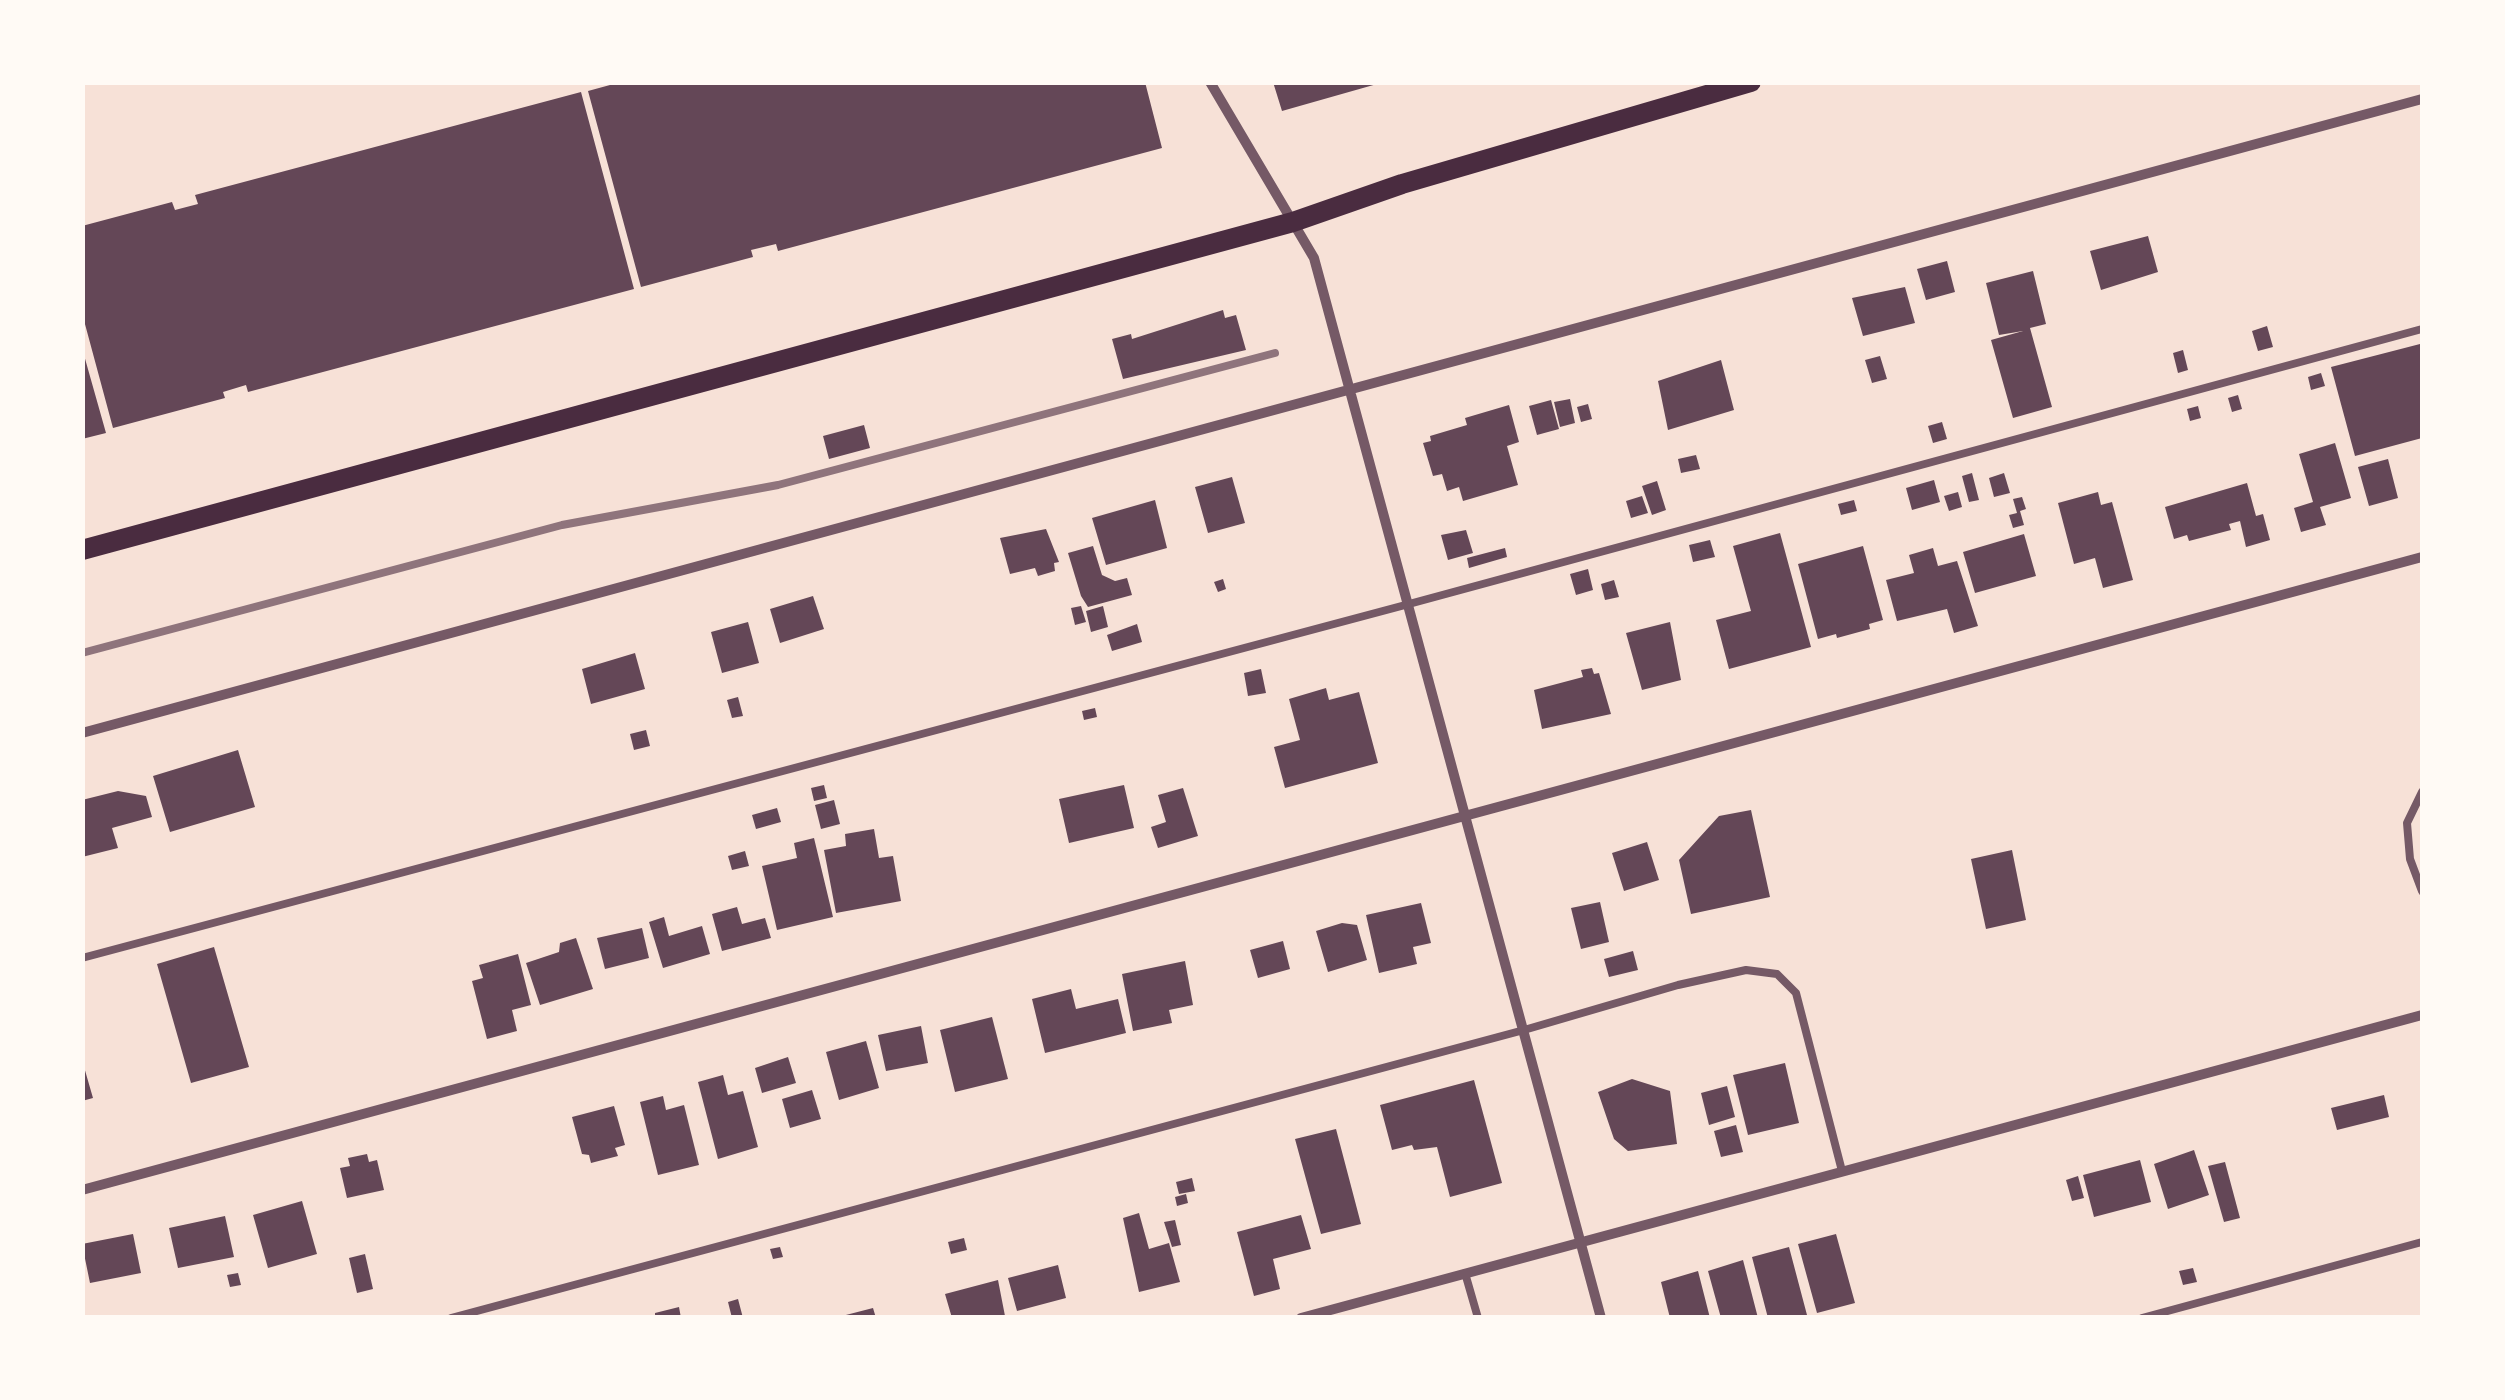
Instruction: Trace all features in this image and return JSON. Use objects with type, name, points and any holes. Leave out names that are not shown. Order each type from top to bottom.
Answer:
[{"type":"main road","points":[[82,550],[1294,222],[1402,184],[1752,82]]},
{"type":"street","points":[[1210,82],[1314,258],[1601,1318]]},
{"type":"street","points":[[82,733],[2422,98]]},
{"type":"street","points":[[82,1190],[2422,557]]},
{"type":"street","points":[[1301,1318],[1345,1312],[1465,1273],[2422,1015]]},
{"type":"lane","points":[[82,958],[1409,604],[2422,328]]},
{"type":"lane","points":[[2422,792],[2406,823],[2410,860],[2422,892]]},
{"type":"lane","points":[[451,1318],[1524,1030],[1678,985],[1746,970],[1776,974],[1796,993],[1842,1171]]},
{"type":"lane","points":[[2142,1318],[2422,1242]]},
{"type":"lane","points":[[1465,1273],[1478,1318]]},
{"type":"building","points":[[621,82],[1145,82],[1162,148],[778,251],[776,244],[751,250],[753,257],[641,287],[588,91]]},
{"type":"building","points":[[1273,82],[1377,82],[1377,84],[1282,111]]},
{"type":"building","points":[[581,92],[634,289],[248,392],[246,385],[223,392],[225,398],[113,428],[82,313],[82,226],[172,202],[175,210],[198,204],[195,195]]},
{"type":"building","points":[[2148,236],[2158,272],[2101,290],[2090,251]]},
{"type":"building","points":[[1947,261],[1955,292],[1926,300],[1917,269]]},
{"type":"building","points":[[2033,271],[2046,324],[2030,328],[2052,407],[2013,418],[1991,340],[2023,331],[1999,335],[1986,283]]},
{"type":"building","points":[[1905,287],[1915,323],[1863,336],[1852,298]]},
{"type":"building","points":[[1223,310],[1225,318],[1236,315],[1246,350],[1123,379],[1112,339],[1131,334],[1132,339]]},
{"type":"building","points":[[2267,326],[2273,347],[2258,351],[2252,331]]},
{"type":"building","points":[[2420,344],[2422,438],[2355,456],[2331,367]]},
{"type":"building","points":[[82,348],[106,433],[82,439]]},
{"type":"building","points":[[2183,350],[2188,370],[2178,373],[2173,353]]},
{"type":"building","points":[[1880,356],[1887,379],[1872,383],[1865,360]]},
{"type":"building","points":[[1721,360],[1734,410],[1668,430],[1658,381]]},
{"type":"building","points":[[2321,373],[2325,386],[2311,390],[2308,377]]},
{"type":"building","points":[[2238,395],[2242,409],[2232,412],[2228,398]]},
{"type":"building","points":[[1570,399],[1575,423],[1560,427],[1554,402]]},
{"type":"building","points":[[1551,400],[1559,429],[1537,435],[1529,406]]},
{"type":"building","points":[[1588,404],[1592,419],[1581,422],[1577,407]]},
{"type":"building","points":[[1509,405],[1519,442],[1507,446],[1518,485],[1463,501],[1459,487],[1447,491],[1442,474],[1433,476],[1423,443],[1431,441],[1430,436],[1467,425],[1465,418]]},
{"type":"building","points":[[2198,406],[2201,418],[2190,421],[2187,409]]},
{"type":"building","points":[[1942,422],[1947,439],[1933,443],[1928,426]]},
{"type":"building","points":[[864,425],[870,448],[829,459],[823,436]]},
{"type":"building","points":[[2335,443],[2351,498],[2320,507],[2326,525],[2301,532],[2294,508],[2313,502],[2299,454]]},
{"type":"building","points":[[1696,455],[1700,469],[1681,473],[1678,459]]},
{"type":"building","points":[[2388,459],[2398,498],[2369,506],[2358,467]]},
{"type":"building","points":[[1972,473],[1979,500],[1969,502],[1962,476]]},
{"type":"building","points":[[2004,473],[2010,493],[1994,497],[1989,478]]},
{"type":"building","points":[[1232,477],[1245,523],[1208,533],[1195,487]]},
{"type":"building","points":[[1934,480],[1940,502],[1912,510],[1906,488]]},
{"type":"building","points":[[1657,481],[1666,510],[1652,515],[1642,486]]},
{"type":"building","points":[[2247,483],[2256,516],[2263,514],[2270,540],[2246,547],[2240,521],[2229,524],[2231,530],[2189,541],[2187,535],[2174,539],[2165,507]]},
{"type":"building","points":[[1958,492],[1962,507],[1949,511],[1944,496]]},
{"type":"building","points":[[2098,492],[2101,505],[2112,502],[2133,580],[2103,588],[2095,558],[2074,564],[2058,503]]},
{"type":"building","points":[[1642,496],[1648,513],[1631,518],[1626,501]]},
{"type":"building","points":[[2022,497],[2026,509],[2020,511],[2024,525],[2013,528],[2009,515],[2017,513],[2013,499]]},
{"type":"building","points":[[1155,500],[1167,548],[1106,565],[1092,518]]},
{"type":"building","points":[[1854,500],[1857,511],[1841,515],[1838,504]]},
{"type":"building","points":[[1046,529],[1059,562],[1054,563],[1055,571],[1038,576],[1035,568],[1010,574],[1000,538]]},
{"type":"building","points":[[1466,530],[1473,553],[1448,560],[1441,535]]},
{"type":"building","points":[[1780,533],[1811,647],[1729,669],[1716,620],[1751,611],[1733,546]]},
{"type":"building","points":[[2024,534],[2036,576],[1975,593],[1963,552]]},
{"type":"building","points":[[1710,540],[1715,557],[1693,562],[1689,545]]},
{"type":"building","points":[[1093,546],[1102,575],[1115,581],[1127,578],[1132,595],[1088,607],[1068,553]]},
{"type":"building","points":[[1863,546],[1883,620],[1869,624],[1870,629],[1818,639],[1798,564]]},
{"type":"building","points":[[1505,548],[1507,557],[1469,568],[1467,558]]},
{"type":"building","points":[[1933,548],[1938,566],[1957,561],[1978,626],[1954,633],[1947,609],[1897,621],[1886,580],[1914,573],[1909,555]]},
{"type":"building","points":[[1588,569],[1593,590],[1576,595],[1570,574]]},
{"type":"building","points":[[1223,579],[1226,589],[1218,592],[1214,582]]},
{"type":"building","points":[[1614,580],[1619,597],[1605,600],[1601,584]]},
{"type":"building","points":[[813,596],[824,629],[780,643],[770,609]]},
{"type":"building","points":[[1081,606],[1086,622],[1075,625],[1071,608]]},
{"type":"building","points":[[1103,606],[1108,627],[1091,632],[1086,611]]},
{"type":"building","points":[[748,622],[759,663],[722,673],[711,632]]},
{"type":"building","points":[[1670,622],[1681,680],[1642,690],[1626,633]]},
{"type":"building","points":[[1137,624],[1142,642],[1112,651],[1107,635]]},
{"type":"building","points":[[635,653],[645,689],[591,704],[582,669]]},
{"type":"building","points":[[1592,668],[1594,674],[1599,673],[1611,714],[1542,729],[1534,690],[1583,677],[1581,670]]},
{"type":"building","points":[[1261,669],[1266,693],[1248,696],[1244,673]]},
{"type":"building","points":[[1326,688],[1329,700],[1359,692],[1378,763],[1285,788],[1274,747],[1300,740],[1289,699]]},
{"type":"building","points":[[738,697],[743,716],[732,718],[727,700]]},
{"type":"building","points":[[1095,708],[1097,717],[1084,720],[1082,711]]},
{"type":"building","points":[[646,730],[650,746],[634,750],[630,734]]},
{"type":"building","points":[[238,750],[255,807],[170,832],[153,776]]},
{"type":"building","points":[[824,785],[827,798],[814,801],[811,788]]},
{"type":"building","points":[[1124,785],[1134,828],[1069,843],[1059,799]]},
{"type":"building","points":[[1183,788],[1198,836],[1158,848],[1151,827],[1166,822],[1158,795]]},
{"type":"building","points":[[118,791],[146,796],[152,817],[112,828],[118,848],[82,857],[82,800]]},
{"type":"building","points":[[834,800],[840,824],[821,829],[815,805]]},
{"type":"building","points":[[777,808],[781,822],[756,829],[752,815]]},
{"type":"building","points":[[1751,810],[1770,897],[1691,914],[1679,860],[1719,816]]},
{"type":"building","points":[[874,829],[879,858],[893,856],[901,901],[836,913],[824,850],[846,846],[845,834]]},
{"type":"building","points":[[814,838],[833,917],[777,930],[762,866],[797,858],[794,843]]},
{"type":"building","points":[[1647,842],[1659,880],[1624,891],[1612,853]]},
{"type":"building","points":[[2012,850],[2026,920],[1986,929],[1971,859]]},
{"type":"building","points":[[745,851],[749,866],[732,870],[728,856]]},
{"type":"building","points":[[1600,902],[1609,942],[1581,949],[1571,908]]},
{"type":"building","points":[[1421,903],[1431,943],[1413,947],[1417,964],[1379,973],[1366,915]]},
{"type":"building","points":[[737,907],[742,924],[765,918],[771,938],[722,951],[712,914]]},
{"type":"building","points":[[664,917],[669,936],[702,926],[710,954],[663,968],[649,922]]},
{"type":"building","points":[[1342,923],[1357,925],[1367,960],[1328,972],[1316,931]]},
{"type":"building","points":[[642,928],[649,958],[605,969],[597,938]]},
{"type":"building","points":[[576,938],[593,989],[540,1005],[526,963],[559,952],[560,943]]},
{"type":"building","points":[[1283,941],[1290,969],[1258,978],[1250,950]]},
{"type":"building","points":[[214,947],[249,1067],[191,1083],[157,964]]},
{"type":"building","points":[[1633,951],[1638,970],[1609,977],[1604,959]]},
{"type":"building","points":[[518,954],[531,1005],[512,1010],[517,1031],[487,1039],[472,981],[483,978],[479,965]]},
{"type":"building","points":[[1185,961],[1193,1005],[1169,1010],[1172,1023],[1133,1031],[1122,974]]},
{"type":"building","points":[[1071,989],[1076,1009],[1118,999],[1126,1033],[1045,1053],[1032,999]]},
{"type":"building","points":[[992,1017],[1008,1079],[955,1092],[940,1030]]},
{"type":"building","points":[[921,1026],[928,1063],[886,1071],[878,1035]]},
{"type":"building","points":[[866,1041],[879,1088],[839,1100],[826,1052]]},
{"type":"building","points":[[788,1057],[796,1083],[762,1093],[755,1068]]},
{"type":"building","points":[[82,1060],[93,1098],[82,1101]]},
{"type":"building","points":[[1785,1063],[1799,1123],[1748,1135],[1733,1075]]},
{"type":"building","points":[[723,1075],[728,1095],[743,1091],[758,1147],[718,1159],[698,1082]]},
{"type":"building","points":[[1632,1079],[1670,1091],[1677,1144],[1628,1151],[1614,1139],[1598,1092]]},
{"type":"building","points":[[1474,1080],[1502,1183],[1450,1197],[1437,1147],[1414,1150],[1412,1145],[1392,1150],[1380,1105]]},
{"type":"building","points":[[1727,1086],[1735,1117],[1709,1125],[1701,1093]]},
{"type":"building","points":[[812,1090],[821,1119],[790,1128],[782,1099]]},
{"type":"building","points":[[2384,1095],[2389,1117],[2337,1130],[2331,1108]]},
{"type":"building","points":[[663,1096],[666,1110],[684,1105],[699,1165],[658,1175],[640,1102]]},
{"type":"building","points":[[614,1106],[625,1145],[615,1148],[618,1156],[591,1163],[589,1155],[582,1154],[572,1117]]},
{"type":"building","points":[[1736,1125],[1743,1152],[1721,1157],[1714,1131]]},
{"type":"building","points":[[1336,1129],[1361,1224],[1321,1234],[1295,1139]]},
{"type":"building","points":[[2194,1150],[2209,1195],[2168,1209],[2154,1164]]},
{"type":"building","points":[[367,1154],[369,1162],[377,1160],[384,1190],[347,1198],[340,1168],[350,1166],[348,1158]]},
{"type":"building","points":[[2140,1160],[2151,1202],[2094,1217],[2083,1175]]},
{"type":"building","points":[[2225,1162],[2240,1218],[2224,1222],[2208,1166]]},
{"type":"building","points":[[2078,1176],[2084,1198],[2072,1201],[2066,1180]]},
{"type":"building","points":[[1192,1178],[1195,1191],[1179,1194],[1176,1182]]},
{"type":"building","points":[[1186,1194],[1188,1203],[1177,1206],[1175,1197]]},
{"type":"building","points":[[302,1201],[317,1254],[268,1268],[253,1215]]},
{"type":"building","points":[[1139,1213],[1149,1249],[1169,1243],[1180,1282],[1139,1292],[1123,1218]]},
{"type":"building","points":[[1301,1215],[1311,1249],[1273,1259],[1280,1289],[1254,1296],[1237,1232]]},
{"type":"building","points":[[225,1216],[234,1257],[178,1268],[169,1228]]},
{"type":"building","points":[[1175,1220],[1181,1245],[1172,1247],[1164,1222]]},
{"type":"building","points":[[133,1234],[141,1273],[90,1283],[82,1244]]},
{"type":"building","points":[[1836,1234],[1855,1303],[1817,1313],[1798,1244]]},
{"type":"building","points":[[964,1238],[967,1250],[951,1254],[948,1242]]},
{"type":"building","points":[[780,1247],[783,1257],[773,1259],[770,1249]]},
{"type":"building","points":[[1789,1247],[1807,1315],[1768,1318],[1752,1257]]},
{"type":"building","points":[[365,1254],[373,1289],[357,1293],[349,1258]]},
{"type":"building","points":[[1743,1260],[1758,1318],[1721,1318],[1708,1271]]},
{"type":"building","points":[[1058,1265],[1066,1298],[1017,1311],[1008,1278]]},
{"type":"building","points":[[2193,1268],[2197,1282],[2183,1285],[2179,1271]]},
{"type":"building","points":[[1698,1271],[1710,1318],[1670,1318],[1661,1282]]},
{"type":"building","points":[[238,1273],[241,1285],[230,1287],[227,1275]]},
{"type":"building","points":[[998,1280],[1005,1316],[952,1318],[945,1294]]},
{"type":"building","points":[[738,1299],[743,1318],[732,1318],[728,1302]]},
{"type":"building","points":[[679,1307],[681,1318],[655,1318],[655,1313]]},
{"type":"building","points":[[873,1308],[876,1318],[842,1318],[842,1316]]},
{"type":"railway","points":[[82,653],[562,525],[778,485],[1275,353]]}]
